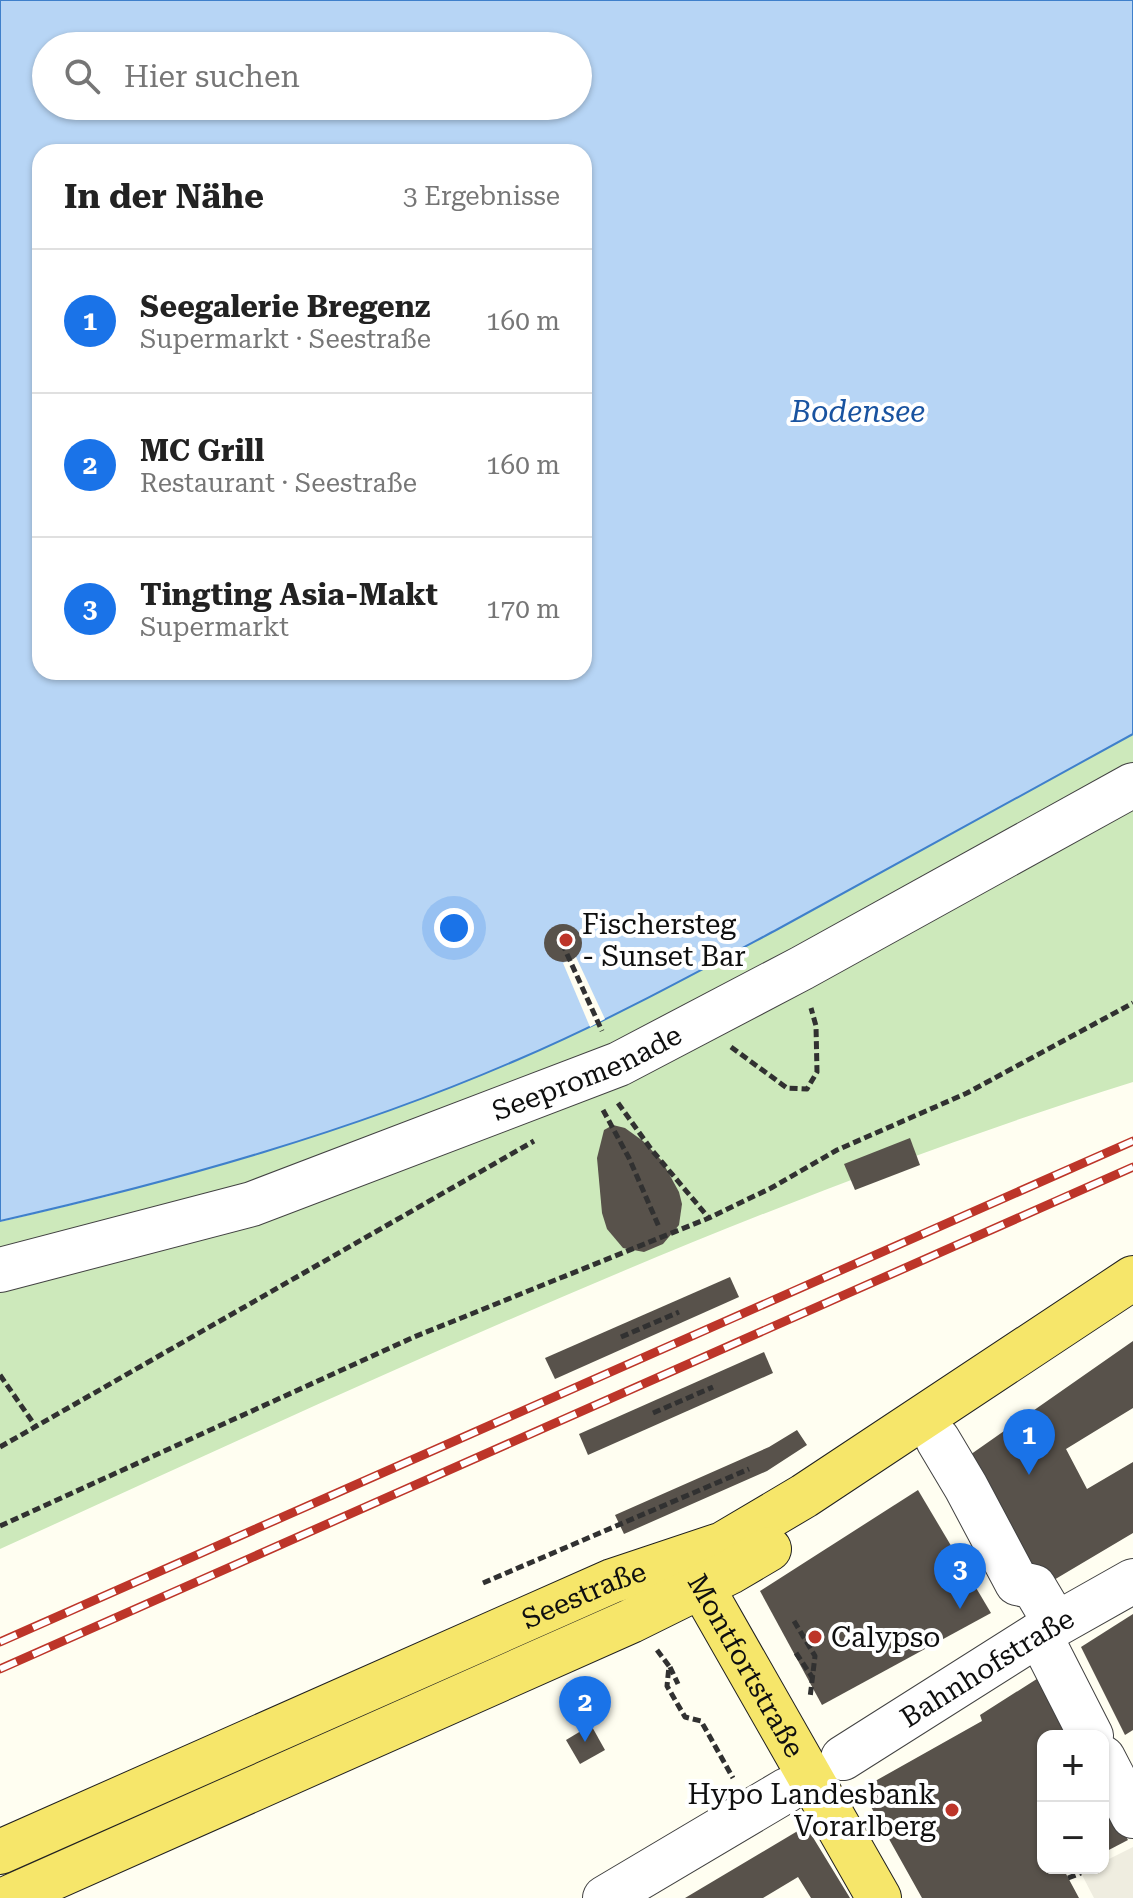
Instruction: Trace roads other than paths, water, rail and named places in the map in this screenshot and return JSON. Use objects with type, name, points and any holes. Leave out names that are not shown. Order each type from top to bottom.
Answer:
[{"type":"main road","name":"Seestraße","points":[[8,1898],[631,1621],[723,1544],[804,1496],[1133,1278]]},
{"type":"main road","name":"Seestraße","points":[[0,1852],[612,1581],[693,1571],[815,1522],[1133,1312]]},
{"type":"main road","name":"Montfortstraße","points":[[693,1571],[879,1898]]},
{"type":"street","name":"Seepromenade","points":[[0,1270],[252,1204],[619,1064],[802,968],[1133,785]]},
{"type":"street","points":[[938,1440],[1017,1583],[1034,1587],[1089,1730]]},
{"type":"street","name":"Bahnhofstraße","points":[[843,1758],[1048,1629],[1133,1581]]},
{"type":"street","points":[[1109,1770],[1133,1816]]},
{"type":"street","points":[[605,1898],[769,1800]]},
{"type":"water","name":"Bodensee","points":[[0,0],[1133,0],[1133,734],[713,964],[517,1060],[327,1132],[132,1189],[0,1221]]},
{"type":"railway","points":[[0,1642],[1133,1141]]},
{"type":"railway","points":[[0,1669],[1133,1167]]},
{"type":"place","name":"Fischersteg - Sunset Bar","points":[[566,940]]},
{"type":"place","name":"Seegalerie Bregenz","points":[[1029,1475]]},
{"type":"place","name":"Tingting Asia-Makt","points":[[960,1609]]},
{"type":"place","name":"Calypso","points":[[815,1637]]},
{"type":"place","name":"MC Grill","points":[[585,1742]]},
{"type":"place","name":"Hypo Landesbank Vorarlberg","points":[[952,1810]]}]
